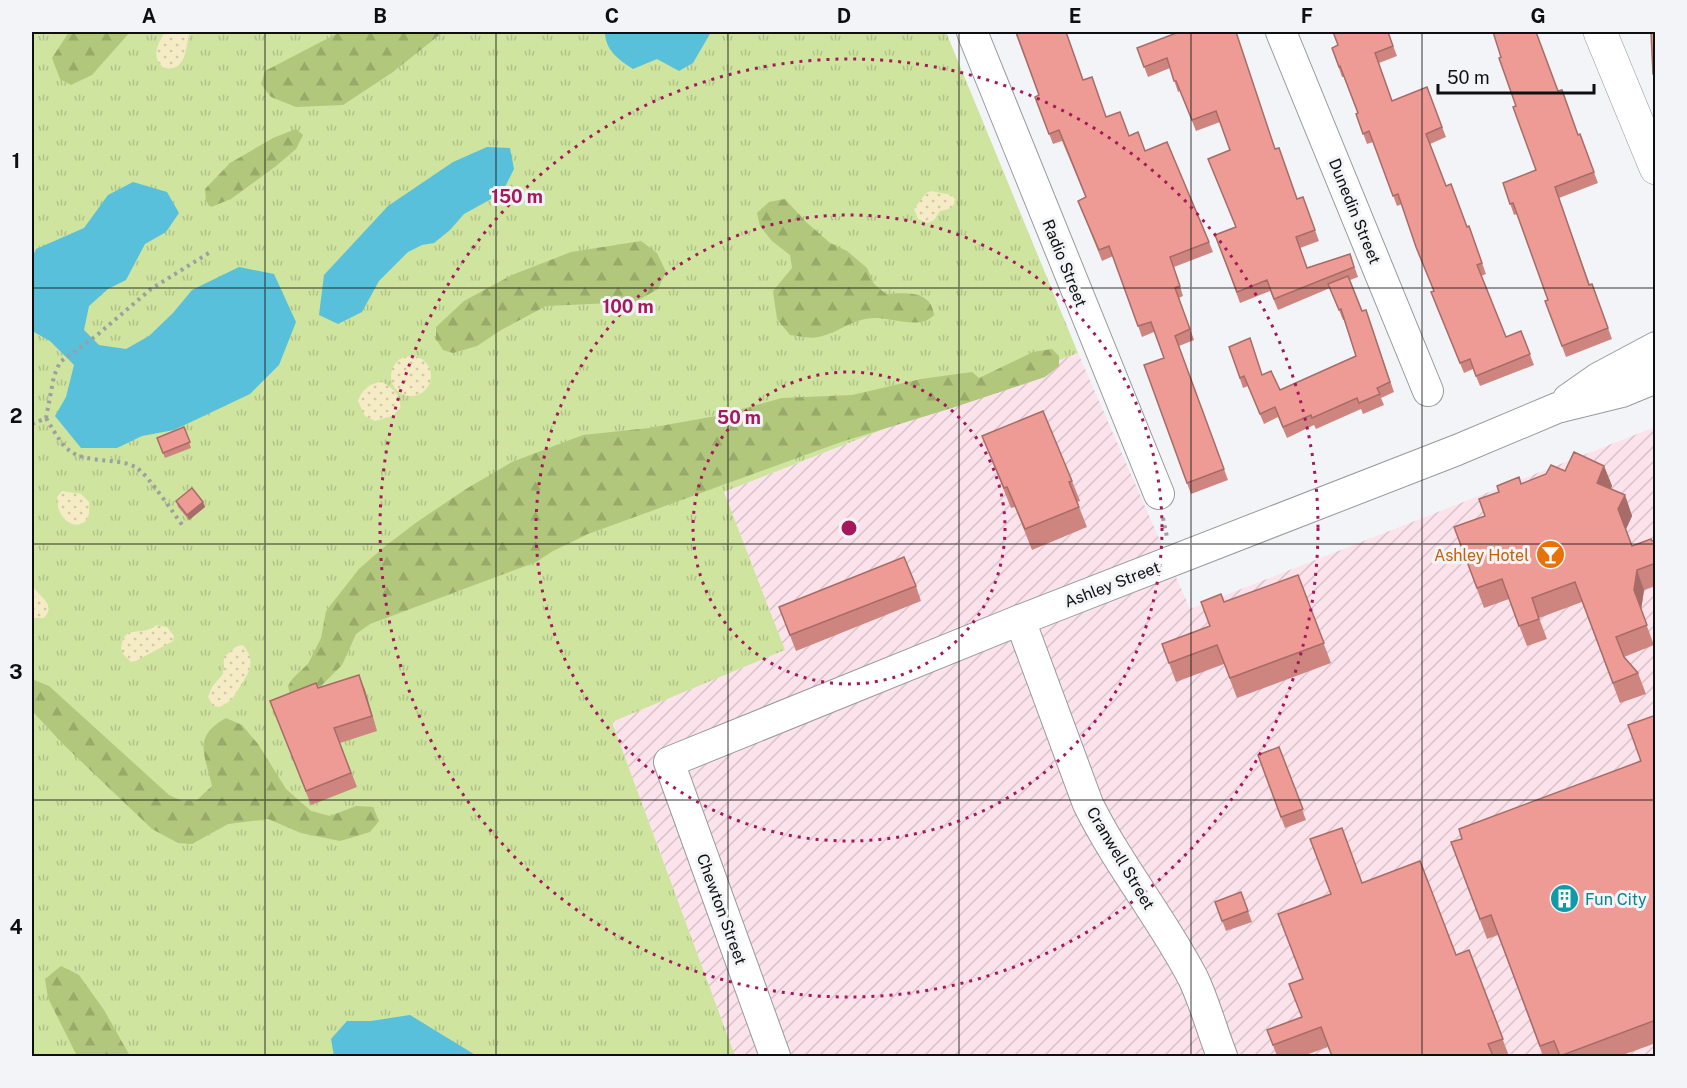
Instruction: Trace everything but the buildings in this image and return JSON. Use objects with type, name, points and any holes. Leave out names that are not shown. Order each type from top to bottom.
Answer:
[{"type":"main road","points":[[1600,32],[1656,168]]},
{"type":"street","name":"Radio Street","points":[[972,32],[1160,494]]},
{"type":"street","name":"Dunedin Street","points":[[1281,32],[1428,391]]},
{"type":"street","name":"Ashley Street","points":[[1557,408],[1598,378],[1656,348]]},
{"type":"street","name":"Ashley Street","points":[[669,762],[1020,620],[1557,408],[1622,392],[1656,378]]},
{"type":"street","points":[[1622,392],[1656,389]]},
{"type":"street","name":"Cranwell Street","points":[[1020,620],[1088,804],[1099,826],[1171,939],[1194,981],[1222,1056]]},
{"type":"street","name":"Chewton Street","points":[[669,762],[775,1056]]},
{"type":"path","points":[[183,526],[139,469],[127,463],[86,459],[72,453],[60,442],[46,418],[54,376],[60,362],[96,336],[151,289],[212,251]]},
{"type":"path","points":[[32,424],[46,418]]},
{"type":"path","points":[[1160,494],[1164,529],[1174,561]]},
{"type":"shaded area","points":[[1078,353],[1190,609],[1655,427],[1655,1056],[735,1056],[612,722],[785,650],[724,492]]},
{"type":"green space","points":[[32,32],[946,32],[1078,353],[724,492],[785,650],[612,722],[735,1056],[32,1056]]},
{"type":"green space","points":[[69,32],[130,32],[92,75],[71,85],[60,79],[52,58]]},
{"type":"green space","points":[[340,32],[443,32],[393,72],[343,105],[296,107],[271,97],[261,84],[265,71]]},
{"type":"green space","points":[[296,129],[303,135],[296,149],[231,199],[211,207],[206,201],[205,189],[230,163],[273,138]]},
{"type":"green space","points":[[785,199],[830,243],[847,251],[867,268],[874,284],[886,294],[909,294],[923,297],[932,307],[934,315],[922,322],[914,323],[868,318],[815,338],[790,335],[777,319],[773,291],[792,268],[790,255],[772,241],[760,226],[757,213],[769,202]]},
{"type":"green space","points":[[641,241],[657,253],[666,272],[658,289],[635,302],[546,306],[501,330],[477,346],[453,353],[443,350],[436,339],[436,327],[464,301],[512,275],[571,252]]},
{"type":"green space","points":[[1052,349],[1059,356],[1059,366],[1045,377],[841,442],[588,534],[536,562],[370,624],[356,634],[342,665],[318,689],[290,695],[288,686],[308,664],[321,638],[326,611],[359,569],[417,522],[512,462],[583,435],[649,428],[716,416],[782,398],[852,395],[921,379],[972,372],[979,378],[1033,352]]},
{"type":"green space","points":[[32,679],[49,686],[169,795],[182,801],[197,800],[212,786],[204,755],[205,739],[215,725],[226,718],[242,725],[258,744],[286,789],[311,811],[330,816],[356,806],[373,807],[379,821],[370,832],[340,841],[301,833],[268,819],[228,824],[192,844],[178,843],[152,829],[64,745],[32,711]]},
{"type":"green space","points":[[61,966],[79,975],[104,1010],[130,1056],[77,1056],[48,998],[45,979]]},
{"type":"sand","points":[[165,32],[190,32],[184,57],[177,66],[172,68],[164,68],[156,55]]},
{"type":"sand","points":[[931,191],[951,195],[955,199],[952,207],[940,211],[934,220],[928,223],[918,219],[914,209],[926,193]]},
{"type":"sand","points":[[411,356],[425,362],[431,376],[425,390],[411,396],[397,390],[391,376],[397,362]]},
{"type":"sand","points":[[382,382],[396,393],[400,401],[400,409],[392,416],[375,421],[365,416],[358,401],[367,387]]},
{"type":"sand","points":[[62,491],[81,494],[89,502],[89,513],[81,524],[74,525],[62,516],[58,508],[57,497]]},
{"type":"sand","points":[[32,584],[48,604],[48,613],[44,618],[32,618]]},
{"type":"sand","points":[[157,625],[167,627],[174,636],[173,641],[131,662],[121,649],[126,636],[129,633],[151,629]]},
{"type":"sand","points":[[243,645],[251,662],[243,683],[226,704],[219,707],[213,706],[208,697],[212,687],[223,674],[224,657],[237,646]]},
{"type":"water","points":[[605,32],[711,32],[693,63],[679,71],[657,59],[633,69],[610,49]]},
{"type":"water","points":[[487,147],[510,148],[514,169],[502,193],[464,214],[434,243],[422,245],[408,252],[379,281],[362,312],[338,324],[319,315],[324,275],[388,206],[453,162]]},
{"type":"water","points":[[133,182],[167,192],[179,213],[166,232],[145,244],[126,280],[108,289],[89,306],[84,330],[99,345],[126,349],[149,336],[173,313],[192,290],[239,267],[274,274],[296,322],[279,365],[250,394],[174,430],[142,436],[117,448],[81,448],[55,416],[66,397],[74,365],[50,341],[32,331],[32,258],[36,249],[84,228],[108,195]]},
{"type":"water","points":[[410,1015],[477,1056],[334,1056],[331,1039],[347,1021],[371,1021]]},
{"type":"place","name":"Ashley Hotel","points":[[1550,555]]},
{"type":"place","name":"Fun City","points":[[1564,899]]}]
